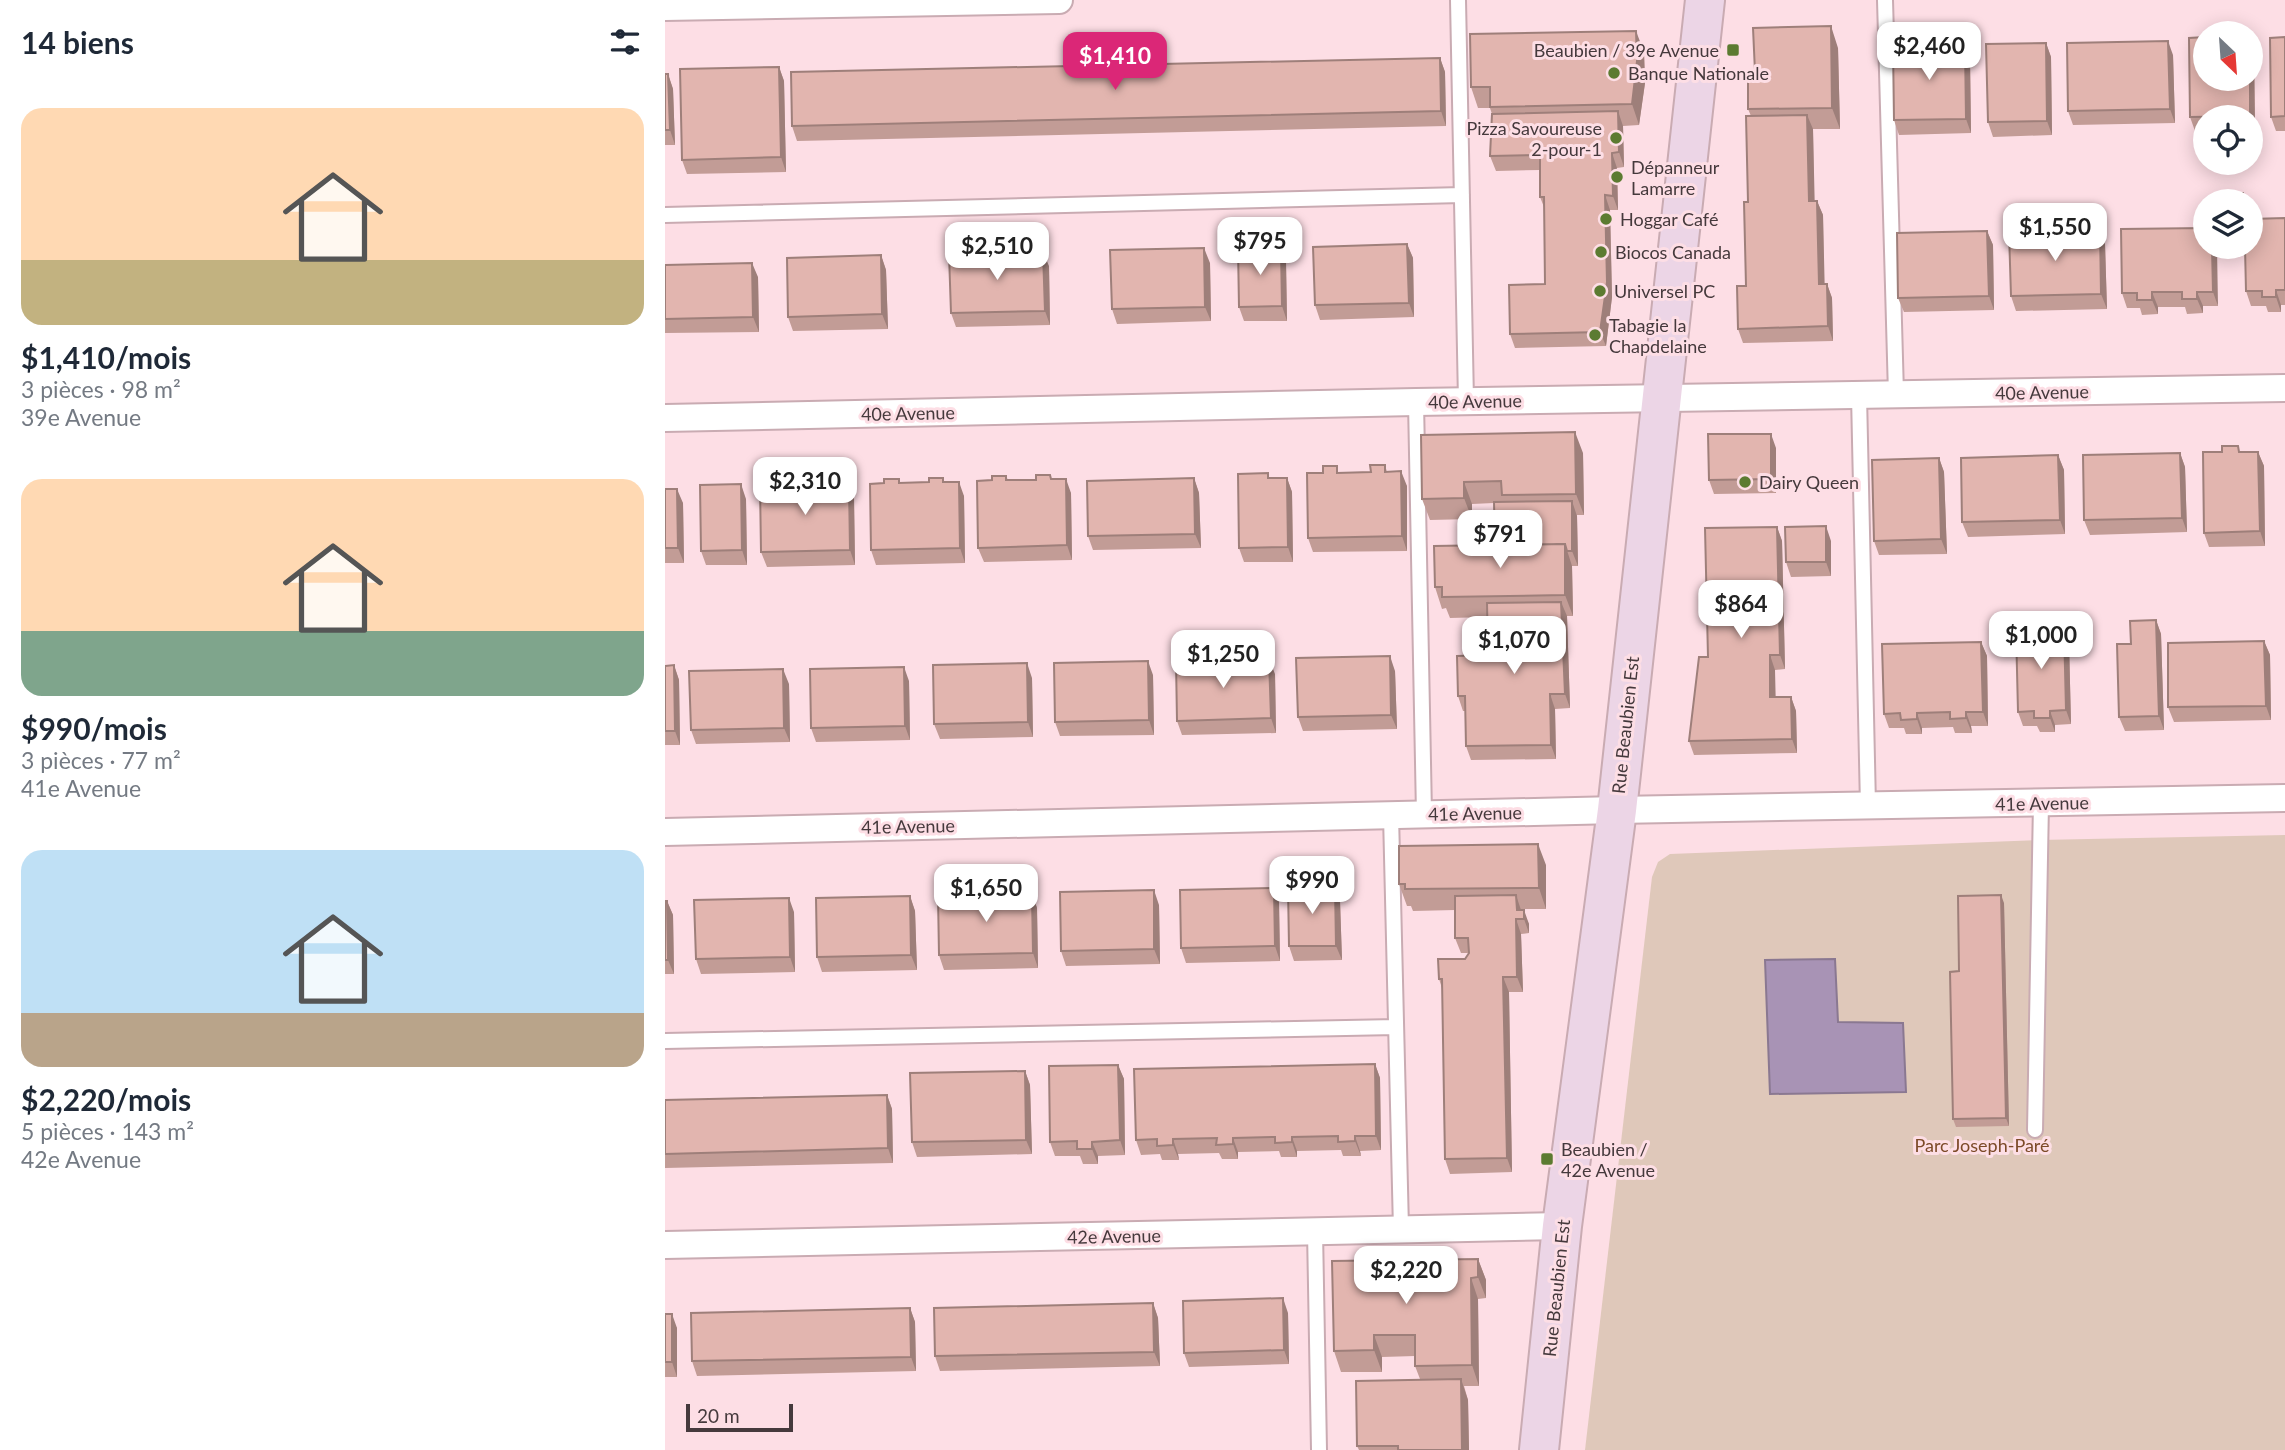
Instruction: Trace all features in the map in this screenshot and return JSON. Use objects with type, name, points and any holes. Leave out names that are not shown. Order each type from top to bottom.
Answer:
[{"type":"street","points":[[665,7],[1059,0]]},
{"type":"street","name":"Rue Beaubien Est","points":[[1539,1450],[1562,1226],[1617,810],[1705,0]]},
{"type":"street","name":"40e Avenue","points":[[665,418],[1466,401],[2285,388]]},
{"type":"street","name":"41e Avenue","points":[[665,832],[2285,798]]},
{"type":"street","name":"42e Avenue","points":[[665,1245],[1562,1226]]},
{"type":"lane","points":[[1458,0],[1466,401]]},
{"type":"lane","points":[[1885,0],[1896,394]]},
{"type":"lane","points":[[665,215],[1462,195]]},
{"type":"lane","points":[[1860,395],[1868,806]]},
{"type":"lane","points":[[1416,402],[1424,814]]},
{"type":"lane","points":[[2035,1130],[2041,803]]},
{"type":"lane","points":[[1391,815],[1401,1229]]},
{"type":"lane","points":[[665,1041],[1396,1027]]},
{"type":"lane","points":[[1315,1231],[1319,1450]]},
{"type":"green space","name":"Parc Joseph-Paré","points":[[2285,835],[2285,1450],[1585,1450],[1652,877],[1658,862],[1670,854],[2039,840]]},
{"type":"shaded area","points":[[1835,959],[1838,1022],[1903,1023],[1906,1092],[1770,1094],[1765,960]]},
{"type":"building","points":[[1831,26],[1832,108],[1748,109],[1748,72],[1755,72],[1753,28]]},
{"type":"building","points":[[1636,31],[1637,61],[1632,104],[1490,107],[1490,87],[1471,87],[1470,34]]},
{"type":"building","points":[[2285,37],[2285,116],[2271,117],[2270,38]]},
{"type":"building","points":[[2189,38],[2193,38],[2193,91],[2250,91],[2250,105],[2193,105],[2193,117],[2190,117]]},
{"type":"building","points":[[2168,41],[2170,109],[2068,111],[2067,43]]},
{"type":"building","points":[[2046,43],[2047,121],[1988,122],[1986,44]]},
{"type":"building","points":[[1965,45],[1966,119],[1894,120],[1893,46]]},
{"type":"building","points":[[1440,58],[1441,111],[792,126],[791,72]]},
{"type":"building","points":[[779,67],[781,157],[682,160],[680,69]]},
{"type":"building","points":[[665,74],[668,74],[670,130],[665,130]]},
{"type":"building","points":[[1618,111],[1619,152],[1612,153],[1613,196],[1605,195],[1607,282],[1600,332],[1510,334],[1509,285],[1545,284],[1544,197],[1540,197],[1540,155],[1490,156],[1492,114]]},
{"type":"building","points":[[1807,115],[1809,201],[1817,201],[1819,284],[1827,284],[1828,326],[1738,329],[1737,286],[1746,286],[1746,116]]},
{"type":"building","points":[[2285,218],[2285,290],[2276,290],[2276,297],[2262,297],[2262,291],[2246,291],[2245,259],[2263,259],[2263,219]]},
{"type":"building","points":[[2193,228],[2193,259],[2212,259],[2213,292],[2197,292],[2197,299],[2182,299],[2182,292],[2152,292],[2152,300],[2137,300],[2137,293],[2122,293],[2121,229]]},
{"type":"building","points":[[2100,229],[2101,294],[2011,296],[2009,232]]},
{"type":"building","points":[[1987,231],[1989,296],[1898,298],[1897,233]]},
{"type":"building","points":[[1407,244],[1409,303],[1315,305],[1313,247]]},
{"type":"building","points":[[1204,248],[1205,307],[1112,309],[1110,250]]},
{"type":"building","points":[[1238,248],[1281,248],[1282,306],[1239,307]]},
{"type":"building","points":[[1043,252],[1045,311],[951,313],[949,254]]},
{"type":"building","points":[[881,255],[882,314],[788,317],[787,258]]},
{"type":"building","points":[[752,263],[753,317],[665,319],[665,265]]},
{"type":"building","points":[[1575,432],[1576,494],[1502,495],[1501,481],[1464,482],[1464,498],[1422,499],[1421,435]]},
{"type":"building","name":"Dairy Queen","points":[[1708,434],[1771,434],[1771,479],[1709,480]]},
{"type":"building","points":[[2222,446],[2238,446],[2239,452],[2258,452],[2260,531],[2204,533],[2203,452],[2222,452]]},
{"type":"building","points":[[2180,453],[2182,518],[2084,520],[2083,455]]},
{"type":"building","points":[[2058,455],[2060,520],[1962,522],[1961,458]]},
{"type":"building","points":[[1939,458],[1941,539],[1874,541],[1872,460]]},
{"type":"building","points":[[1370,465],[1385,465],[1385,472],[1401,471],[1402,536],[1308,538],[1307,473],[1323,473],[1323,466],[1337,466],[1337,473],[1371,472]]},
{"type":"building","points":[[1268,473],[1268,478],[1287,478],[1288,547],[1239,548],[1238,474]]},
{"type":"building","points":[[1036,475],[1066,479],[1067,545],[978,548],[977,481],[992,480],[992,476],[1006,476],[1006,480],[1036,480]]},
{"type":"building","points":[[929,478],[943,478],[943,482],[959,482],[960,548],[871,550],[870,484],[884,483],[884,479],[899,479],[899,483],[929,482]]},
{"type":"building","points":[[1194,478],[1195,534],[1088,536],[1087,481]]},
{"type":"building","points":[[819,480],[834,480],[833,484],[849,484],[850,550],[761,552],[760,485],[774,485],[774,481],[789,481],[789,485],[819,484]]},
{"type":"building","points":[[741,484],[742,550],[701,551],[700,485]]},
{"type":"building","points":[[665,489],[677,489],[678,548],[665,548]]},
{"type":"building","points":[[1572,501],[1572,551],[1567,551],[1565,544],[1495,545],[1494,502]]},
{"type":"building","points":[[1826,526],[1826,562],[1786,562],[1785,527]]},
{"type":"building","points":[[1777,527],[1780,655],[1770,655],[1770,697],[1791,697],[1792,739],[1689,741],[1699,657],[1708,657],[1705,528]]},
{"type":"building","points":[[1565,544],[1565,595],[1442,597],[1442,587],[1435,587],[1434,546]]},
{"type":"building","points":[[1561,602],[1565,694],[1550,694],[1551,745],[1466,746],[1465,696],[1458,696],[1457,656],[1488,655],[1487,603]]},
{"type":"building","points":[[2156,620],[2159,716],[2119,717],[2117,644],[2131,644],[2130,621]]},
{"type":"building","points":[[2064,627],[2066,710],[2050,711],[2050,718],[2034,718],[2034,711],[2018,712],[2016,629]]},
{"type":"building","points":[[2264,641],[2266,706],[2168,707],[2168,643]]},
{"type":"building","points":[[1981,642],[1983,712],[1966,712],[1966,718],[1950,719],[1950,712],[1917,713],[1917,719],[1901,720],[1900,713],[1884,714],[1882,644]]},
{"type":"building","points":[[1390,656],[1391,715],[1298,717],[1296,658]]},
{"type":"building","points":[[1269,659],[1271,718],[1177,721],[1176,661]]},
{"type":"building","points":[[1148,661],[1149,720],[1055,722],[1054,663]]},
{"type":"building","points":[[1027,663],[1028,722],[934,724],[933,665]]},
{"type":"building","points":[[674,665],[675,731],[665,731],[665,666]]},
{"type":"building","points":[[904,667],[905,726],[811,728],[810,669]]},
{"type":"building","points":[[783,669],[784,728],[691,730],[689,671]]},
{"type":"building","points":[[1538,844],[1539,888],[1405,889],[1405,884],[1399,884],[1399,846]]},
{"type":"building","points":[[1335,886],[1336,946],[1289,946],[1288,888]]},
{"type":"building","points":[[1274,888],[1275,946],[1181,948],[1180,890]]},
{"type":"building","points":[[1154,890],[1154,949],[1061,951],[1060,892]]},
{"type":"building","points":[[1032,894],[1033,953],[939,955],[938,896]]},
{"type":"building","points":[[1516,895],[1517,910],[1524,910],[1524,919],[1516,919],[1517,977],[1503,977],[1507,1158],[1445,1159],[1442,979],[1439,979],[1438,959],[1465,959],[1469,953],[1468,938],[1455,938],[1455,896]]},
{"type":"building","points":[[2001,895],[2006,1118],[1953,1119],[1950,972],[1959,971],[1958,896]]},
{"type":"building","points":[[910,896],[911,955],[817,957],[816,898]]},
{"type":"building","points":[[789,898],[790,957],[696,959],[694,900]]},
{"type":"building","points":[[667,901],[668,960],[665,960]]},
{"type":"building","points":[[1375,1064],[1376,1136],[1355,1136],[1355,1141],[1338,1142],[1338,1136],[1292,1137],[1292,1142],[1275,1143],[1275,1137],[1233,1138],[1233,1144],[1216,1145],[1217,1138],[1173,1139],[1173,1145],[1157,1146],[1157,1139],[1136,1140],[1134,1069]]},
{"type":"building","points":[[1118,1065],[1120,1140],[1092,1142],[1092,1149],[1077,1149],[1077,1141],[1050,1142],[1049,1066]]},
{"type":"building","points":[[1025,1071],[1026,1140],[912,1142],[910,1073]]},
{"type":"building","points":[[887,1095],[888,1148],[665,1154],[665,1100]]},
{"type":"building","points":[[1478,1259],[1478,1277],[1471,1278],[1472,1365],[1415,1366],[1415,1335],[1374,1335],[1374,1350],[1334,1351],[1332,1261]]},
{"type":"building","points":[[1283,1298],[1284,1350],[1184,1353],[1183,1301]]},
{"type":"building","points":[[1153,1303],[1154,1352],[935,1356],[934,1308]]},
{"type":"building","points":[[910,1308],[911,1357],[692,1361],[691,1313]]},
{"type":"building","points":[[665,1314],[672,1314],[672,1362],[665,1362]]},
{"type":"building","points":[[1461,1379],[1462,1450],[1398,1450],[1398,1446],[1357,1446],[1356,1381]]},
{"type":"place","name":"Beaubien / 39e Avenue","points":[[1733,50]]},
{"type":"place","name":"Banque Nationale","points":[[1614,73]]},
{"type":"place","name":"Pizza Savoureuse 2-pour-1","points":[[1616,138]]},
{"type":"place","name":"Dépanneur Lamarre","points":[[1617,177]]},
{"type":"place","name":"Hoggar Café","points":[[1606,219]]},
{"type":"place","name":"Biocos Canada","points":[[1601,252]]},
{"type":"place","name":"Universel PC","points":[[1600,291]]},
{"type":"place","name":"Tabagie la Chapdelaine","points":[[1595,335]]},
{"type":"place","name":"Dairy Queen","points":[[1745,482]]},
{"type":"place","name":"Beaubien / 42e Avenue","points":[[1547,1159]]}]
